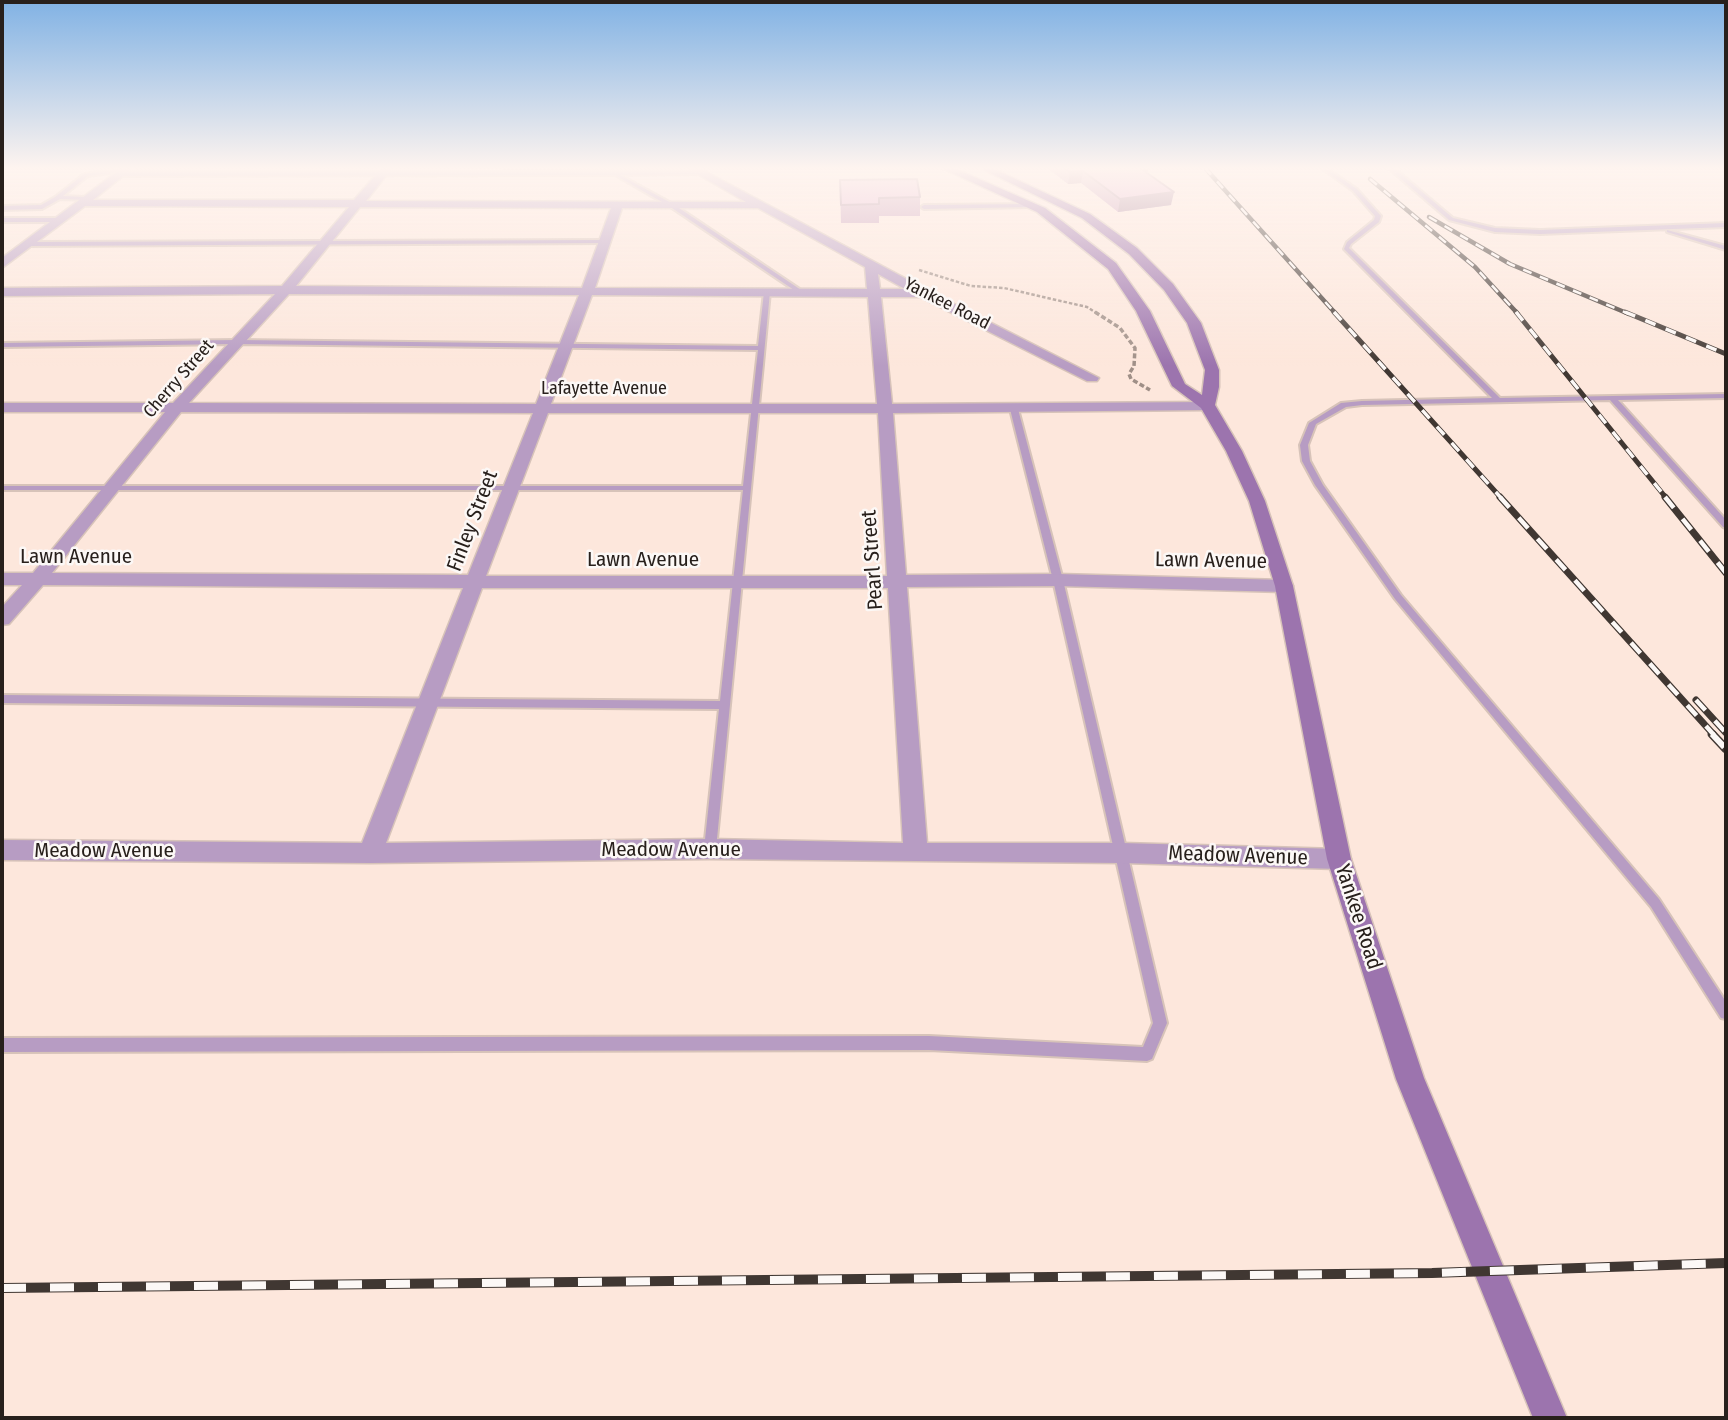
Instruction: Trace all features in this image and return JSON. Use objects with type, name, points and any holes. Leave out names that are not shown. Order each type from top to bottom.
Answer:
[{"type":"street","points":[[2,264],[40,234]]},
{"type":"street","name":"Cherry Street","points":[[2,619],[179,405],[286,290],[332,234]]},
{"type":"street","name":"Finley Street","points":[[370,853],[608,234]]},
{"type":"street","name":"Yankee Road","points":[[816,234],[922,293],[1092,378]]},
{"type":"street","points":[[1074,234],[1112,266],[1129,287],[1179,386],[1207,405],[1212,387],[1212,370],[1194,324],[1168,287],[1133,251],[1111,234]]},
{"type":"street","name":"Pearl Street","points":[[871,264],[898,582],[915,853]]},
{"type":"street","points":[[2,292],[587,290],[922,293]]},
{"type":"street","name":"Lafayette Avenue","points":[[2,407],[179,405],[1014,409],[1207,405]]},
{"type":"street","name":"Yankee Road","points":[[1207,405],[1234,451],[1257,501],[1284,586],[1339,859],[1410,1079],[1549,1418]]},
{"type":"street","name":"Lawn Avenue","points":[[2,579],[474,583],[1058,580],[1284,586]]},
{"type":"street","name":"Meadow Avenue","points":[[2,850],[370,853],[709,849],[1122,853],[1339,859]]},
{"type":"lane","points":[[715,234],[802,293]]},
{"type":"lane","points":[[1360,234],[1346,248],[1350,253],[1498,400]]},
{"type":"lane","points":[[1681,234],[1726,248]]},
{"type":"lane","points":[[1712,234],[1717,244]]},
{"type":"lane","points":[[27,244],[606,242]]},
{"type":"lane","points":[[709,849],[767,292]]},
{"type":"lane","points":[[2,345],[237,342],[761,348]]},
{"type":"lane","points":[[1726,396],[1344,405],[1314,423],[1304,445],[1306,461],[1319,485],[1398,597],[1655,903],[1726,1013]]},
{"type":"lane","points":[[1613,399],[1726,525]]},
{"type":"lane","points":[[2,1045],[929,1043],[1147,1054],[1160,1023],[1058,580],[1014,409]]},
{"type":"lane","points":[[2,488],[747,488]]},
{"type":"lane","points":[[2,699],[724,705]]},
{"type":"path","points":[[909,267],[971,286],[1004,288],[1087,307],[1120,328],[1135,348],[1134,366],[1129,374],[1131,379],[1153,392],[1159,406]]},
{"type":"railway","points":[[1264,234],[1336,314]]},
{"type":"railway","points":[[1436,234],[1475,267],[1518,314]]},
{"type":"railway","points":[[1459,234],[1510,264],[1629,314]]},
{"type":"railway","points":[[1334,312],[1502,499]]},
{"type":"railway","points":[[1516,312],[1667,499]]},
{"type":"railway","points":[[1625,312],[1726,354]]},
{"type":"railway","points":[[1500,497],[1714,735]]},
{"type":"railway","points":[[1665,497],[1726,573]]},
{"type":"railway","points":[[1696,700],[1726,733]]},
{"type":"railway","points":[[1712,734],[1726,749]]},
{"type":"railway","points":[[2,1288],[1432,1273],[1726,1263]]}]
